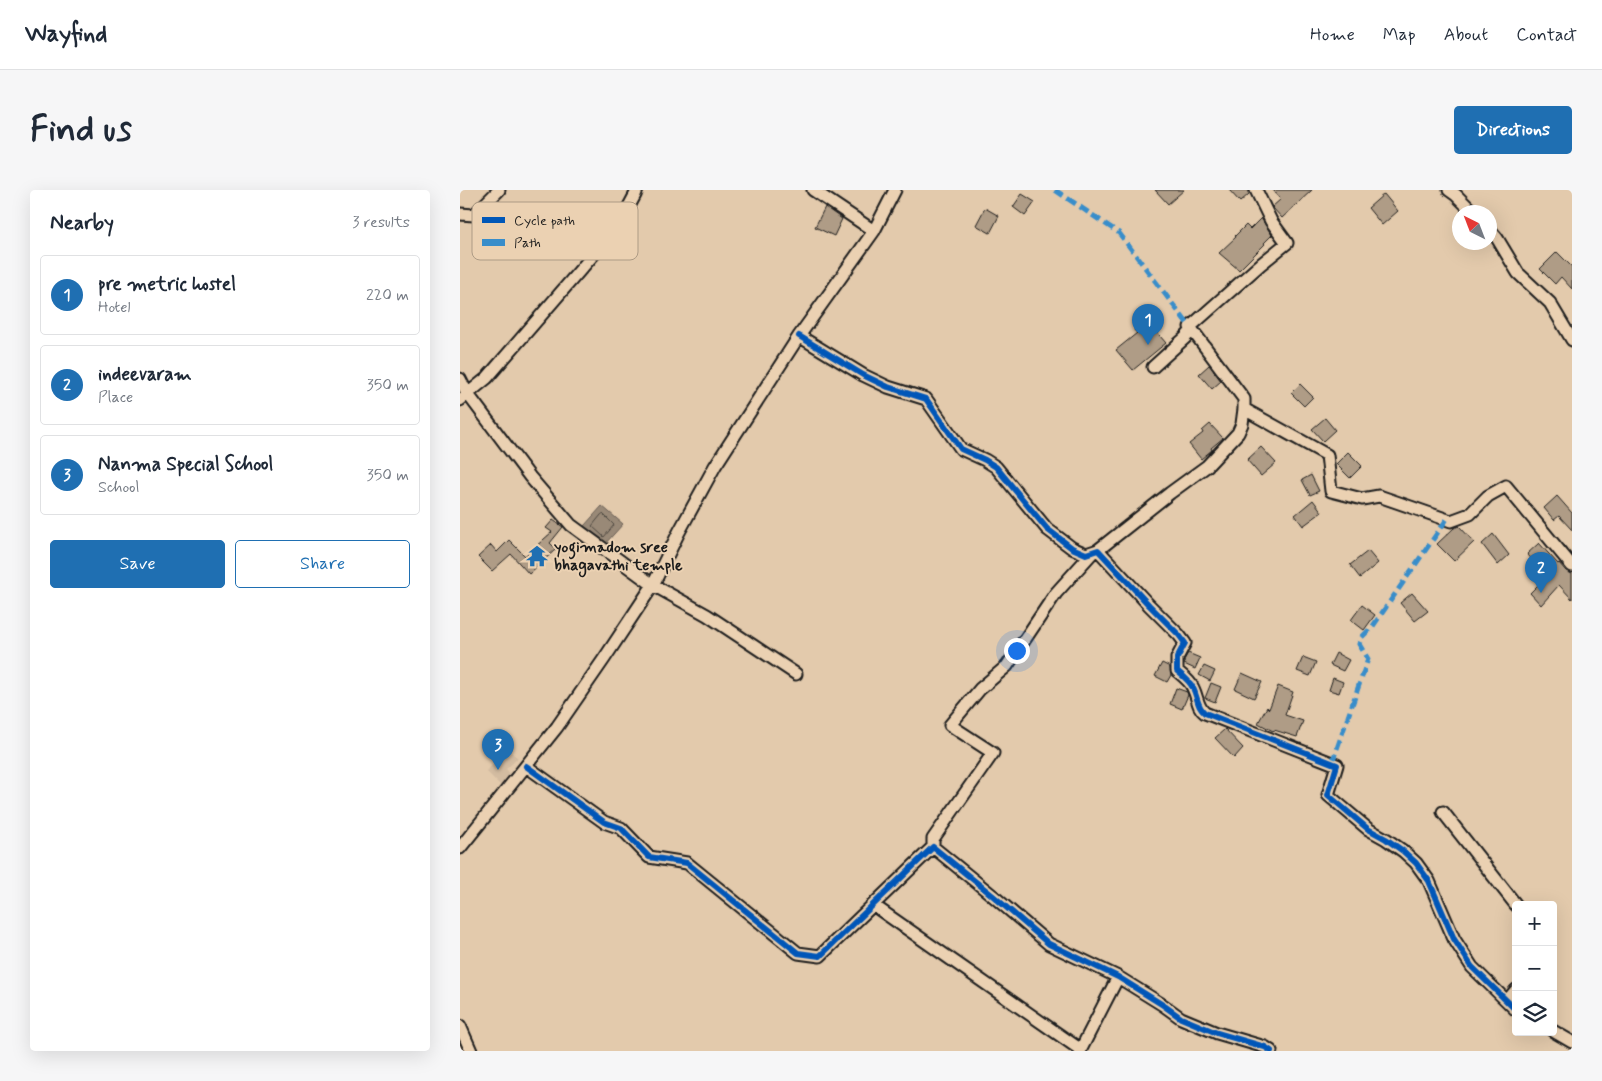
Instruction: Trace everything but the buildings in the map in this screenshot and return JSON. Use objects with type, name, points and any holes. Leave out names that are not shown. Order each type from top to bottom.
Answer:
[{"type":"street","points":[[487,202],[499,190]]},
{"type":"street","points":[[632,202],[637,190]]},
{"type":"street","points":[[813,190],[874,230]]},
{"type":"street","points":[[460,848],[557,728],[653,585],[715,466],[800,336],[874,230],[895,190]]},
{"type":"street","points":[[526,766],[604,822],[621,828],[649,857],[687,863],[798,953],[820,956],[933,847],[934,839],[993,753],[950,725],[980,689],[1007,666],[1056,593],[1095,551],[1207,466],[1238,433],[1242,424],[1244,399],[1190,327],[1286,243],[1271,221],[1256,190]]},
{"type":"street","points":[[1449,190],[1466,205]]},
{"type":"street","points":[[1497,238],[1518,273],[1550,304],[1572,340]]},
{"type":"street","points":[[464,397],[487,378],[589,260]]},
{"type":"street","points":[[1153,367],[1192,330]]},
{"type":"street","points":[[800,336],[863,376],[888,387],[926,399],[961,449],[996,467],[1047,530],[1072,548],[1086,554],[1095,551]]},
{"type":"street","points":[[460,379],[464,397],[571,525],[653,585],[706,615],[796,674]]},
{"type":"street","points":[[1244,408],[1327,455],[1331,491],[1362,499],[1379,496],[1452,521],[1470,514],[1488,496],[1506,486],[1572,566]]},
{"type":"street","points":[[1095,551],[1179,635],[1184,643],[1177,658],[1177,671],[1193,688],[1201,710],[1337,765],[1328,795],[1368,829],[1403,850],[1416,863],[1429,881],[1454,939],[1472,967],[1512,1006]]},
{"type":"street","points":[[1444,812],[1513,901]]},
{"type":"street","points":[[933,847],[992,894],[1049,944],[1118,977],[1164,1005],[1181,1018],[1217,1033],[1265,1047],[1271,1051]]},
{"type":"street","points":[[873,905],[1081,1050],[1118,977]]},
{"type":"street","points":[[1507,1001],[1515,991]]},
{"type":"street","points":[[460,1026],[472,1051]]},
{"type":"street","points":[[1557,1033],[1572,1042]]},
{"type":"shaded area","points":[[511,752],[518,758],[506,769],[513,777],[502,787],[486,771],[499,759],[501,762]]},
{"type":"water","points":[[602,506],[623,524],[604,545],[584,526]]},
{"type":"marked path","points":[[1055,190],[1119,233],[1190,327]]},
{"type":"marked path","points":[[1332,763],[1368,659],[1359,644],[1362,637],[1373,626],[1447,519]]},
{"type":"cycle path","points":[[799,336],[863,375],[888,387],[926,399],[961,449],[996,467],[1047,529],[1072,548],[1086,554],[1098,550],[1185,643],[1177,658],[1177,671],[1192,685],[1202,711],[1337,765],[1328,795],[1368,829],[1403,851],[1416,863],[1429,881],[1454,939],[1472,967],[1512,1006]]},
{"type":"cycle path","points":[[526,766],[604,822],[621,828],[649,857],[687,863],[798,953],[820,956],[933,847],[1049,944],[1118,977],[1181,1018],[1217,1033],[1265,1047],[1271,1051]]},
{"type":"place","name":"pre metric hostel","points":[[1148,345]]},
{"type":"place","name":"yogimadom sree bhagavathi temple","points":[[537,556]]},
{"type":"place","name":"indeevaram","points":[[1541,593]]},
{"type":"place","name":"Nanma Special School","points":[[498,770]]}]
